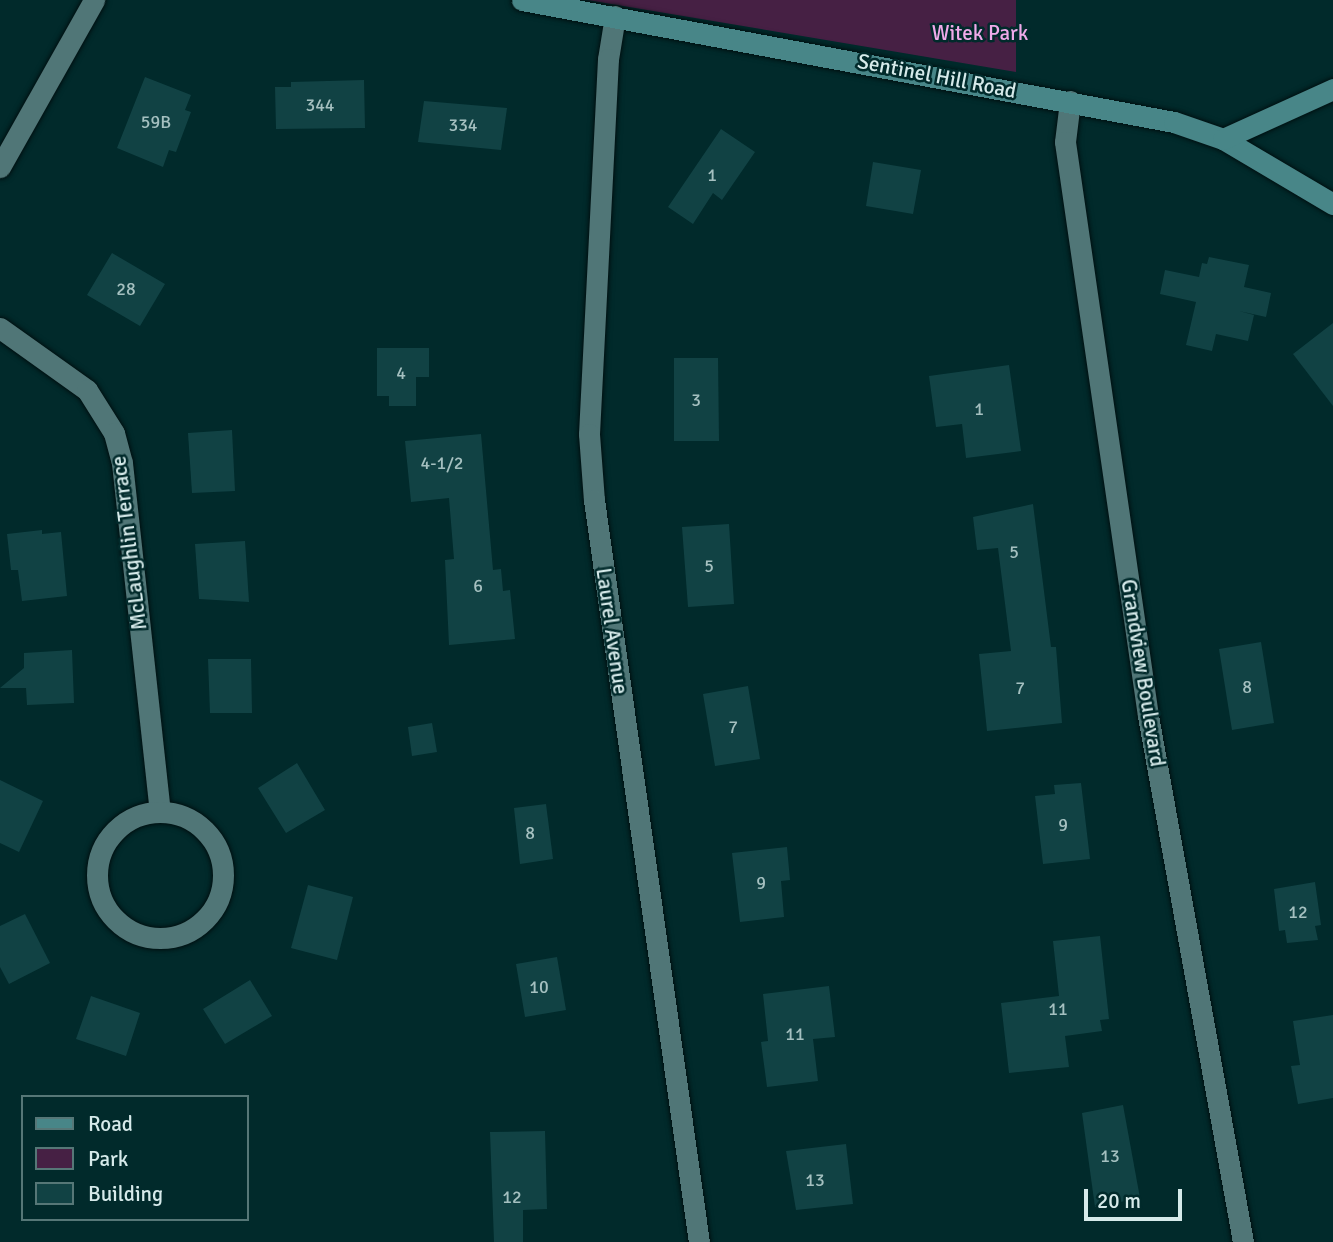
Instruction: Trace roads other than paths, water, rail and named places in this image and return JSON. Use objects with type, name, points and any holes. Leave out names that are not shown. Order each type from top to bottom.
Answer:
[{"type":"main road","name":"Sentinel Hill Road","points":[[522,0],[1174,122],[1223,139],[1333,204]]},
{"type":"main road","points":[[1223,139],[1333,89]]},
{"type":"street","points":[[0,167],[94,0]]},
{"type":"street","name":"Laurel Avenue","points":[[615,16],[607,72],[589,434],[594,500],[699,1242]]},
{"type":"street","name":"Grandview Boulevard","points":[[1070,101],[1065,142],[1148,716],[1243,1242]]},
{"type":"street","name":"McLaughlin Terrace","points":[[0,328],[87,390],[114,433],[122,463],[160,811]]},
{"type":"street","points":[[160,811],[180,814],[204,830],[220,856],[223,875],[220,895],[197,926],[157,939],[117,922],[104,905],[97,873],[105,842],[119,825],[160,811]]},
{"type":"park label","name":"Witek Park","points":[[980,33]]}]
